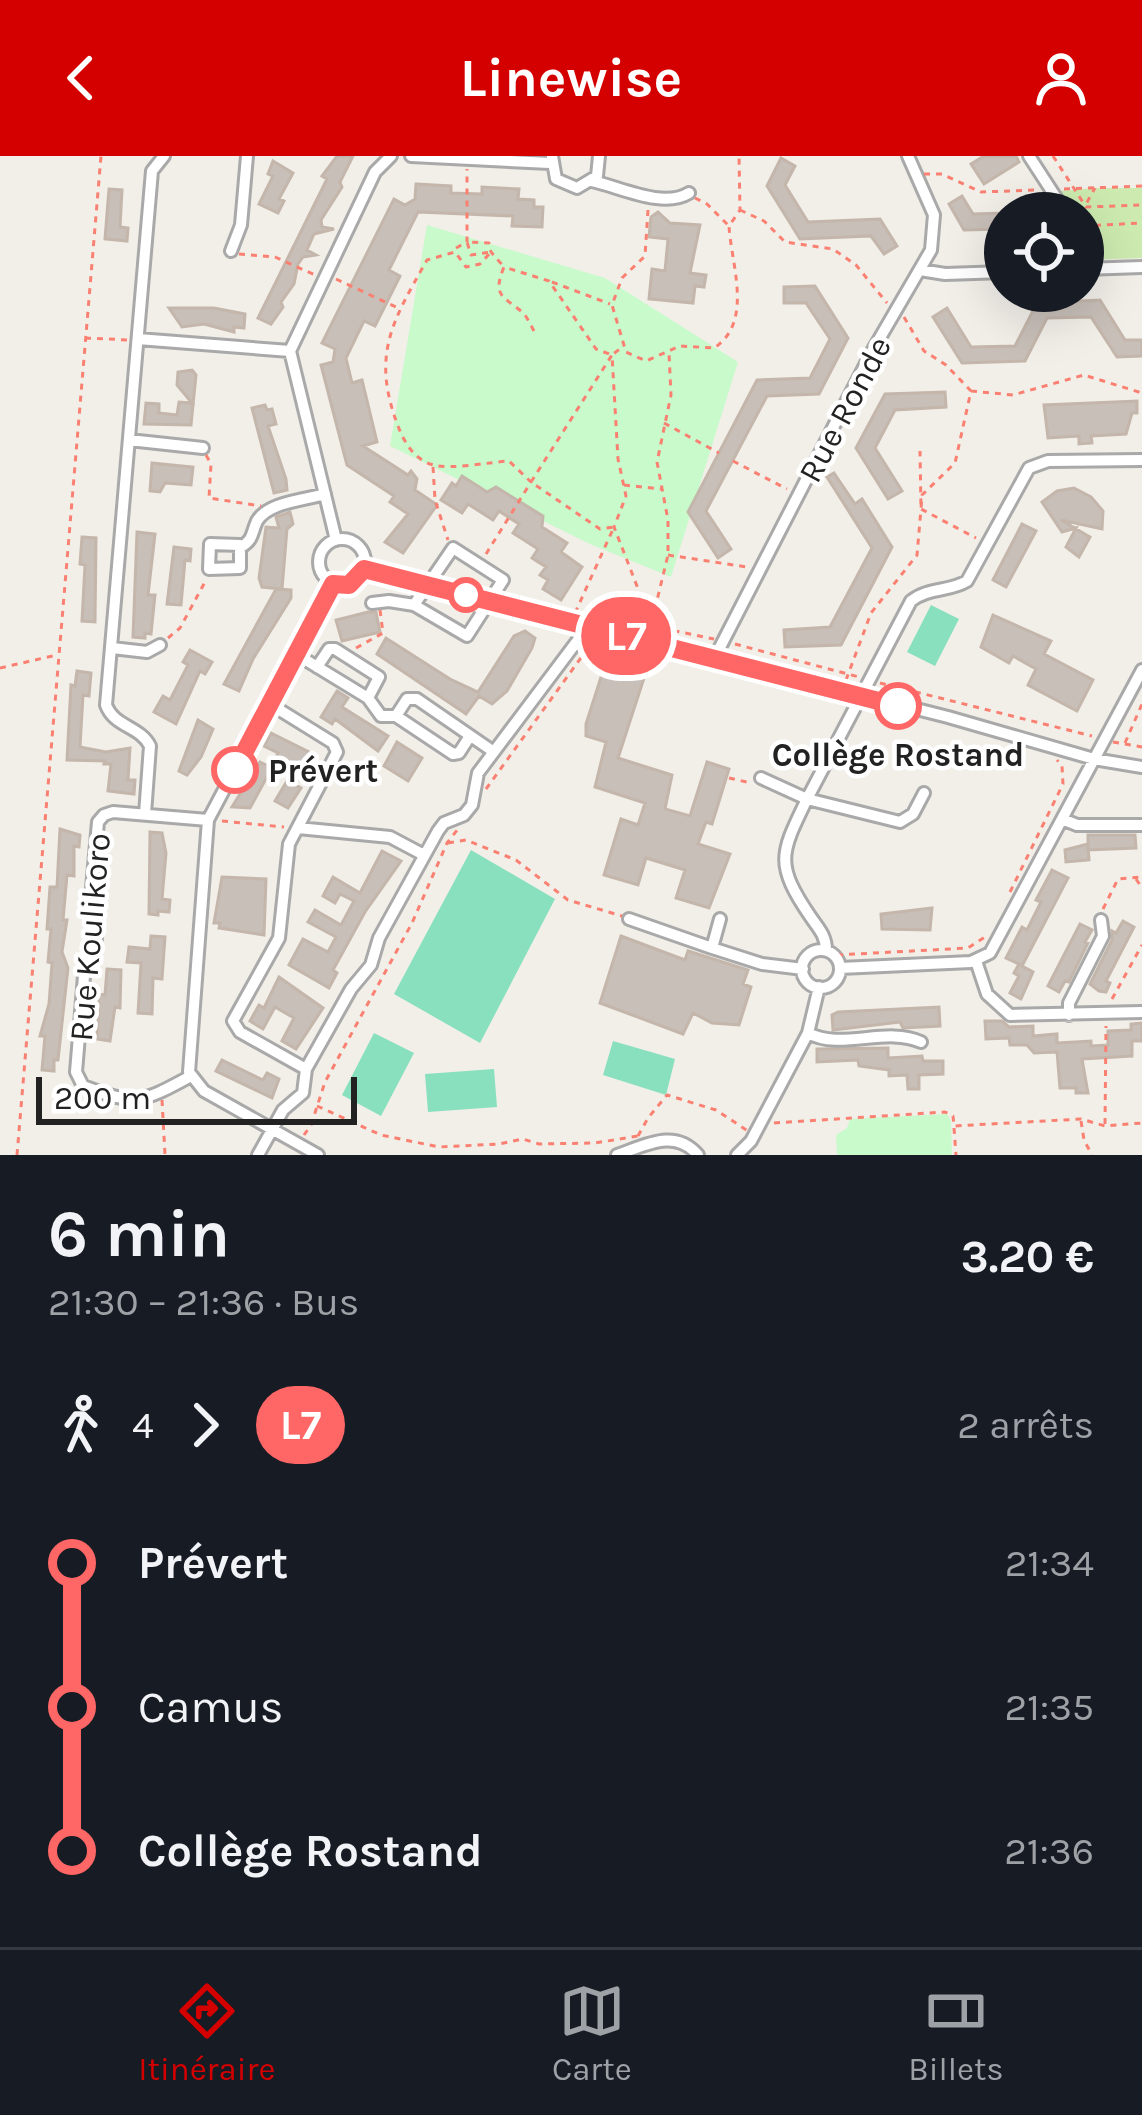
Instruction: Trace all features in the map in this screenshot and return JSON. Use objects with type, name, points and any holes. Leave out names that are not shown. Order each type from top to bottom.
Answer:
[{"type":"street","points":[[164,156],[152,171],[107,708],[115,720],[145,736],[150,746],[145,814],[208,820]]},
{"type":"street","points":[[231,251],[241,225],[247,156]]},
{"type":"street","points":[[336,540],[290,350],[375,172],[388,156]]},
{"type":"street","points":[[411,156],[551,160],[556,179],[569,188],[592,182],[648,196],[680,199],[689,193]]},
{"type":"street","points":[[592,182],[599,169],[598,156]]},
{"type":"street","name":"Rue Ronde","points":[[715,657],[931,250],[934,215],[908,156]]},
{"type":"street","points":[[1029,156],[1053,192]]},
{"type":"street","points":[[1104,267],[1142,266]]},
{"type":"street","points":[[920,270],[984,273]]},
{"type":"street","points":[[138,339],[290,350]]},
{"type":"street","points":[[129,440],[202,448]]},
{"type":"street","points":[[802,969],[810,984],[833,984],[834,958],[783,871],[783,848],[911,601],[924,591],[967,581],[1029,468],[1048,461],[1142,460]]},
{"type":"street","points":[[242,547],[210,544],[208,568],[239,569],[242,547],[252,539],[257,521],[267,511],[325,494]]},
{"type":"street","points":[[336,540],[357,544],[365,556],[364,569],[349,585],[333,584],[322,575],[319,560],[325,546],[336,540]]},
{"type":"street","points":[[376,605],[389,601],[414,605],[464,637],[473,633],[503,580],[451,549],[414,605]]},
{"type":"street","points":[[364,569],[1094,759],[1142,767]]},
{"type":"street","points":[[317,1155],[204,1091],[190,1076],[208,820],[333,584]]},
{"type":"street","points":[[258,1155],[283,1111],[303,1094],[306,1069],[351,989],[371,964],[379,938],[442,825],[464,815],[472,805],[477,776],[593,629]]},
{"type":"street","points":[[112,649],[147,652],[160,645]]},
{"type":"street","points":[[317,667],[329,650],[335,650],[379,677],[368,698]]},
{"type":"street","points":[[296,654],[368,698],[381,716],[396,716],[454,755],[470,736]]},
{"type":"street","points":[[802,969],[808,955],[976,961],[993,949],[1142,670]]},
{"type":"street","points":[[396,716],[407,699],[414,698],[494,752]]},
{"type":"street","points":[[270,704],[337,749],[287,851],[278,938],[233,1021],[240,1031],[306,1069]]},
{"type":"street","points":[[760,778],[807,800],[900,823],[913,814],[924,793]]},
{"type":"street","name":"Rue Koulikoro","points":[[145,814],[104,814],[98,825],[90,910],[97,927],[95,948],[85,964],[77,1078],[83,1086],[122,1100],[148,1099],[190,1076]]},
{"type":"street","points":[[1063,819],[1077,825],[1142,825]]},
{"type":"street","points":[[298,827],[390,837],[424,855]]},
{"type":"street","points":[[629,919],[762,964],[802,969]]},
{"type":"street","points":[[712,948],[720,919]]},
{"type":"street","points":[[1069,1015],[1069,1003],[1103,936],[1101,920]]},
{"type":"street","points":[[976,961],[987,994],[1005,1013],[1023,1017],[1142,1012]]},
{"type":"street","points":[[736,1155],[757,1130],[808,1033],[819,987]]},
{"type":"street","points":[[808,1033],[822,1038],[906,1035],[921,1042]]},
{"type":"street","points":[[617,1155],[638,1142],[671,1139],[684,1142],[698,1155]]},
{"type":"path","points":[[17,1155],[101,156]]},
{"type":"path","points":[[648,196],[645,256],[622,278],[612,305],[623,346],[642,361],[680,346],[714,348],[731,332],[737,284],[729,226],[740,210],[739,156]]},
{"type":"path","points":[[1053,156],[1076,192]]},
{"type":"path","points":[[468,159],[466,242],[472,256],[491,252]]},
{"type":"path","points":[[917,177],[943,174],[981,192],[1142,186]]},
{"type":"path","points":[[1093,192],[1095,188]]},
{"type":"path","points":[[689,193],[729,226]]},
{"type":"path","points":[[1104,206],[1142,206]]},
{"type":"path","points":[[740,210],[764,221],[785,242],[832,249],[856,265],[910,321],[924,351],[946,365],[970,392],[1013,395],[1084,375],[1142,393]]},
{"type":"path","points":[[1104,225],[1142,224]]},
{"type":"path","points":[[612,305],[504,267],[486,241],[466,242],[455,252],[427,260],[399,309],[383,361],[389,402],[405,446],[434,466],[508,461],[600,529],[614,527]]},
{"type":"path","points":[[455,252],[470,268],[491,252]]},
{"type":"path","points":[[504,267],[502,298],[521,311],[534,331]]},
{"type":"path","points":[[549,281],[596,349],[613,355]]},
{"type":"path","points":[[83,338],[138,339]]},
{"type":"path","points":[[479,564],[623,346]]},
{"type":"path","points":[[651,624],[668,555],[657,454],[671,394],[668,352]]},
{"type":"path","points":[[569,624],[626,496],[618,459],[613,355]]},
{"type":"path","points":[[842,692],[872,613],[917,555],[922,495],[955,463],[970,392]]},
{"type":"path","points":[[664,423],[718,454]]},
{"type":"path","points":[[202,448],[212,464],[208,498],[255,503],[267,511]]},
{"type":"path","points":[[920,452],[921,509]]},
{"type":"path","points":[[733,461],[799,495]]},
{"type":"path","points":[[434,466],[435,500],[451,549]]},
{"type":"path","points":[[624,485],[663,489]]},
{"type":"path","points":[[921,509],[977,539]]},
{"type":"path","points":[[614,527],[651,624]]},
{"type":"path","points":[[668,555],[760,568]]},
{"type":"path","points":[[160,645],[182,625],[208,568]]},
{"type":"path","points":[[352,654],[361,643],[371,643],[383,633],[376,605]]},
{"type":"path","points":[[484,796],[493,776],[591,648],[593,629],[603,614],[1142,747]]},
{"type":"path","points":[[0,668],[58,655]]},
{"type":"path","points":[[1124,744],[1142,704]]},
{"type":"path","points":[[1001,909],[1063,784],[1062,766],[1056,759],[1060,749]]},
{"type":"path","points":[[729,778],[751,783],[760,778]]},
{"type":"path","points":[[208,820],[298,827]]},
{"type":"path","points":[[296,1144],[311,1125],[325,1082],[412,923],[447,843],[466,824]]},
{"type":"path","points":[[447,843],[466,840],[483,846],[516,860],[568,900],[629,919]]},
{"type":"path","points":[[1101,920],[1116,881],[1142,877]]},
{"type":"path","points":[[1135,878],[1142,888]]},
{"type":"path","points":[[834,958],[968,948],[981,943],[991,930]]},
{"type":"path","points":[[1105,1126],[1108,1014],[1142,946]]},
{"type":"path","points":[[161,1092],[165,1155]]},
{"type":"path","points":[[317,1106],[381,1135],[439,1147],[523,1139],[539,1144],[638,1142],[647,1118],[668,1096],[716,1110],[757,1130],[945,1112],[952,1116],[956,1155]]},
{"type":"path","points":[[1081,1119],[1092,1155]]},
{"type":"path","points":[[954,1126],[1081,1119],[1105,1126],[1142,1123]]},
{"type":"path","points":[[457,1146],[458,1155]]},
{"type":"green space","points":[[1142,188],[1142,258],[1104,259],[1104,192],[1048,192]]},
{"type":"green space","points":[[427,225],[605,278],[738,362],[671,577],[590,544],[390,446]]},
{"type":"green space","points":[[931,605],[959,619],[935,666],[907,652]]},
{"type":"green space","points":[[471,850],[555,899],[480,1043],[394,994]]},
{"type":"green space","points":[[374,1033],[414,1053],[381,1116],[342,1095]]},
{"type":"green space","points":[[613,1041],[675,1059],[666,1095],[603,1075]]},
{"type":"green space","points":[[494,1069],[497,1107],[428,1112],[425,1074]]},
{"type":"green space","points":[[947,1114],[952,1155],[837,1155],[836,1135],[847,1128],[850,1119]]},
{"type":"building","points":[[337,156],[353,156],[342,187],[321,220],[322,227],[334,229],[314,234],[307,250],[316,255],[303,257],[298,264],[294,284],[271,324],[258,318],[327,179],[322,176]]},
{"type":"building","points":[[984,156],[1016,156],[1019,162],[984,184],[971,164]]},
{"type":"building","points":[[781,158],[795,166],[785,185],[808,222],[880,219],[897,246],[884,254],[871,236],[800,239],[767,186]]},
{"type":"building","points":[[273,161],[293,173],[279,199],[284,201],[278,213],[259,204],[273,176],[268,174]]},
{"type":"building","points":[[416,184],[451,186],[451,193],[482,194],[482,187],[519,189],[518,199],[534,200],[534,207],[543,207],[542,227],[512,226],[513,216],[418,212],[389,270],[400,276],[375,326],[364,321],[346,358],[352,383],[362,380],[377,442],[363,446],[408,475],[411,471],[417,479],[415,490],[437,505],[403,553],[385,542],[408,514],[390,502],[394,496],[347,465],[321,365],[333,362],[335,349],[322,343],[394,199],[405,205],[415,199]]},
{"type":"building","points":[[109,189],[122,190],[120,227],[128,228],[127,241],[105,239]]},
{"type":"building","points":[[962,196],[973,214],[984,214],[984,230],[964,230],[949,204]]},
{"type":"building","points":[[658,212],[670,223],[700,225],[690,273],[706,275],[704,287],[695,286],[693,303],[649,299],[652,269],[665,271],[668,239],[649,237],[651,217]]},
{"type":"building","points":[[815,286],[848,338],[819,394],[767,396],[706,511],[731,549],[718,558],[688,512],[757,380],[810,378],[830,339],[806,303],[784,303],[784,287]]},
{"type":"building","points":[[1104,306],[1125,340],[1142,340],[1142,356],[1117,357],[1091,317],[1047,318],[1025,361],[962,363],[933,317],[947,308],[971,347],[1015,346],[1032,312],[1104,312]]},
{"type":"building","points":[[169,308],[245,314],[244,328],[234,327],[234,332],[204,324],[182,327]]},
{"type":"building","points":[[192,370],[196,375],[191,425],[144,424],[146,403],[159,404],[159,413],[177,415],[179,402],[192,403],[177,385],[178,372]]},
{"type":"building","points":[[945,392],[946,407],[895,410],[875,448],[902,491],[888,499],[856,448],[885,394]]},
{"type":"building","points":[[1137,401],[1137,413],[1132,413],[1126,434],[1091,436],[1092,443],[1079,444],[1079,436],[1048,438],[1044,405]]},
{"type":"building","points":[[265,405],[272,409],[276,424],[268,426],[286,479],[287,490],[274,493],[252,408]]},
{"type":"building","points":[[152,463],[193,467],[191,485],[165,483],[160,492],[150,491]]},
{"type":"building","points":[[834,473],[855,504],[862,499],[892,547],[841,645],[785,647],[784,630],[830,627],[872,548],[827,477]]},
{"type":"building","points":[[462,476],[487,492],[496,487],[543,516],[542,527],[567,543],[561,552],[582,567],[561,600],[543,589],[548,580],[540,575],[546,567],[532,558],[538,549],[513,533],[519,524],[499,511],[493,520],[468,504],[462,513],[441,500]]},
{"type":"building","points":[[1074,488],[1103,511],[1102,529],[1061,520],[1075,528],[1062,532],[1042,502],[1057,491]]},
{"type":"building","points":[[290,512],[293,524],[287,529],[282,589],[262,587],[266,527],[279,528],[276,517]]},
{"type":"building","points":[[1022,524],[1036,531],[1006,587],[993,580]]},
{"type":"building","points":[[1076,529],[1090,537],[1079,557],[1066,547]]},
{"type":"building","points":[[137,532],[155,534],[148,595],[155,595],[151,634],[145,633],[145,638],[133,637]]},
{"type":"building","points":[[82,537],[96,538],[95,622],[82,621]]},
{"type":"building","points":[[174,547],[191,549],[190,561],[185,560],[181,605],[167,604]]},
{"type":"building","points":[[276,589],[291,590],[291,598],[239,691],[224,684]]},
{"type":"building","points":[[376,612],[380,632],[342,641],[336,620]]},
{"type":"building","points":[[993,615],[1051,641],[1044,654],[1093,680],[1077,711],[1028,685],[1036,669],[1013,656],[1009,663],[981,647]]},
{"type":"building","points":[[525,631],[535,638],[532,648],[507,691],[492,704],[479,696],[466,714],[377,654],[386,638],[478,692],[514,636]]},
{"type":"building","points":[[190,650],[212,662],[205,674],[200,671],[176,724],[154,712],[163,696],[170,700],[188,665],[183,662]]},
{"type":"building","points":[[611,664],[645,675],[618,758],[672,775],[665,809],[690,816],[707,762],[729,769],[712,824],[706,822],[698,844],[730,854],[709,908],[676,898],[685,870],[646,858],[638,885],[604,875],[621,819],[638,825],[645,803],[595,787],[606,742],[586,736],[586,724],[602,674],[608,675]]},
{"type":"building","points":[[77,671],[91,673],[89,696],[83,695],[80,747],[106,752],[130,748],[128,780],[135,780],[134,794],[108,791],[111,764],[67,760],[71,685],[75,686]]},
{"type":"building","points":[[337,691],[348,698],[342,707],[388,736],[378,751],[335,719],[332,724],[321,717]]},
{"type":"building","points":[[198,720],[213,729],[187,775],[179,771]]},
{"type":"building","points":[[271,733],[311,753],[296,785],[301,788],[288,808],[275,801],[290,776],[272,766],[278,753],[264,746]]},
{"type":"building","points":[[397,742],[422,758],[408,781],[384,766]]},
{"type":"building","points":[[260,762],[272,768],[250,808],[232,807]]},
{"type":"building","points":[[60,829],[80,835],[79,847],[74,846],[74,876],[67,875],[62,952],[68,968],[54,1071],[42,1070],[45,1036],[40,1036],[49,1004],[52,963],[48,962],[51,929],[47,929],[50,887],[57,887]]},
{"type":"building","points":[[150,832],[162,833],[166,853],[162,899],[170,900],[169,912],[158,911],[158,915],[149,914]]},
{"type":"building","points":[[1088,835],[1135,835],[1136,848],[1088,850],[1089,860],[1066,862],[1065,850],[1088,844]]},
{"type":"building","points":[[382,851],[401,861],[365,912],[333,970],[337,973],[329,988],[289,965],[303,939],[328,952],[336,937],[308,922],[315,910],[341,925],[354,901],[340,894],[335,903],[323,896],[333,877],[360,893]]},
{"type":"building","points":[[1052,870],[1068,878],[1022,966],[1033,972],[1021,999],[1010,993],[1019,964],[1006,958],[1022,927],[1027,930]]},
{"type":"building","points":[[222,877],[266,879],[264,935],[219,928],[220,923],[214,923]]},
{"type":"building","points":[[932,908],[930,930],[882,929],[881,914]]},
{"type":"building","points":[[1123,921],[1134,927],[1106,981],[1110,983],[1106,992],[1099,991],[1090,984],[1112,931],[1116,933]]},
{"type":"building","points":[[1080,924],[1092,930],[1088,943],[1059,992],[1048,986]]},
{"type":"building","points":[[151,936],[165,937],[162,979],[153,978],[152,1014],[138,1013],[141,963],[127,962],[129,947],[150,949]]},
{"type":"building","points":[[621,936],[685,960],[688,951],[748,970],[743,984],[751,987],[739,1025],[712,1023],[693,1013],[683,1034],[600,1003]]},
{"type":"building","points":[[107,969],[121,970],[120,1008],[115,1007],[110,1041],[97,1039],[99,994],[105,995]]},
{"type":"building","points":[[279,977],[323,1008],[296,1049],[282,1041],[294,1018],[275,1007],[263,1029],[250,1021],[259,1005],[264,1008]]},
{"type":"building","points":[[939,1007],[940,1026],[903,1028],[900,1022],[833,1030],[832,1015],[838,1012]]},
{"type":"building","points":[[985,1021],[1033,1026],[1033,1036],[1057,1034],[1057,1043],[1091,1041],[1091,1046],[1108,1045],[1108,1031],[1131,1030],[1131,1024],[1142,1023],[1142,1041],[1132,1041],[1132,1056],[1082,1059],[1088,1093],[1076,1093],[1076,1088],[1060,1088],[1057,1052],[1034,1053],[1027,1045],[1010,1045],[1009,1038],[986,1039]]},
{"type":"building","points":[[888,1048],[888,1058],[922,1056],[923,1061],[943,1061],[943,1074],[919,1075],[919,1089],[908,1089],[907,1075],[889,1076],[889,1070],[859,1066],[858,1060],[817,1062],[817,1049]]},
{"type":"building","points":[[222,1060],[263,1080],[267,1073],[279,1079],[272,1098],[216,1071]]},
{"type":"bus line","name":"L7","points":[[235,770],[333,584],[349,585],[364,569],[898,706]]},
{"type":"place","name":"Collège Rostand","points":[[898,706]]},
{"type":"place","name":"Prévert","points":[[235,770]]}]
